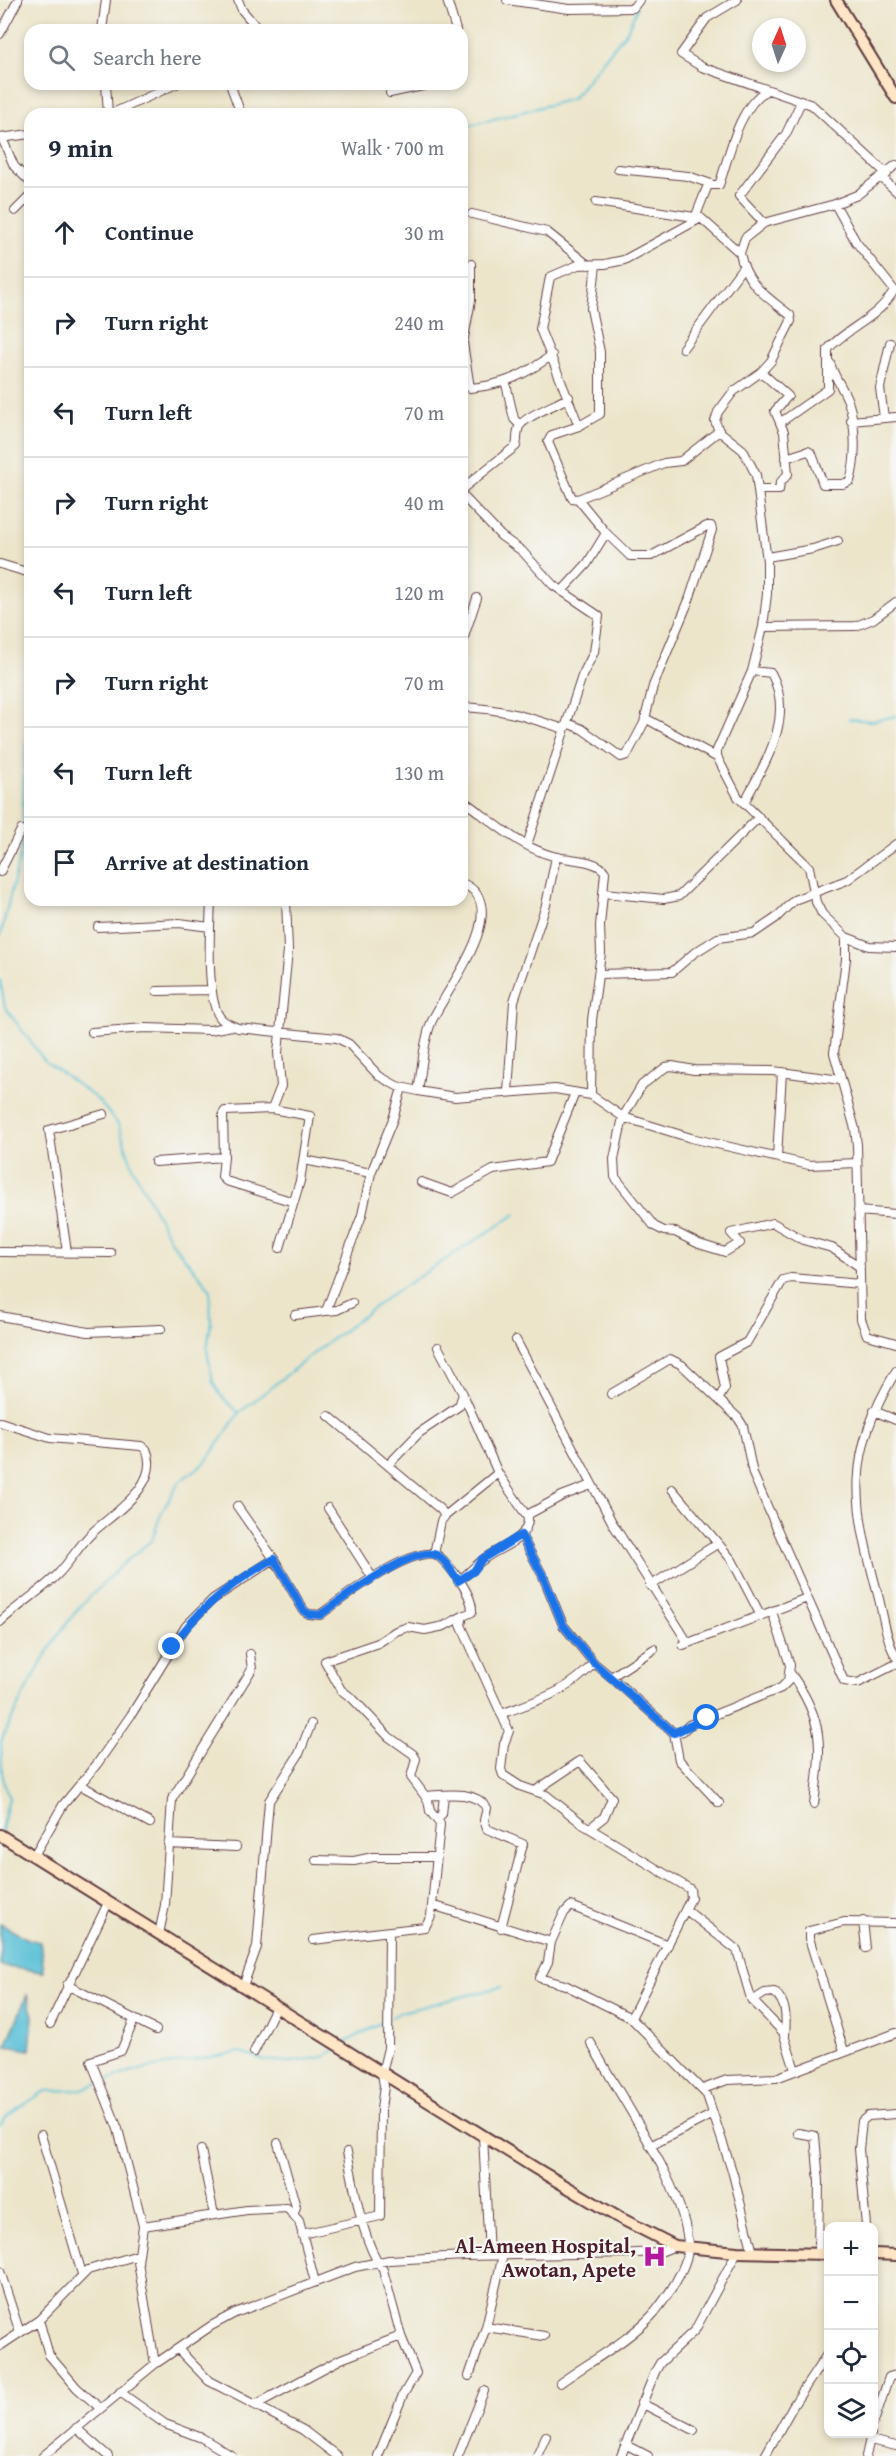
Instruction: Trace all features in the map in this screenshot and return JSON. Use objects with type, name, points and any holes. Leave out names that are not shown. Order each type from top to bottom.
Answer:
[{"type":"main road","points":[[836,0],[896,98]]},
{"type":"main road","points":[[0,1835],[616,2216],[675,2246],[688,2249],[823,2254]]},
{"type":"main road","points":[[878,2254],[896,2255]]},
{"type":"street","points":[[0,34],[18,0]]},
{"type":"street","points":[[103,24],[106,0]]},
{"type":"street","points":[[238,0],[242,10],[254,24]]},
{"type":"street","points":[[447,0],[454,24]]},
{"type":"street","points":[[507,0],[569,9],[633,8],[639,0]]},
{"type":"street","points":[[737,0],[707,18],[681,54],[702,67],[820,110],[896,191]]},
{"type":"street","points":[[107,90],[108,108]]},
{"type":"street","points":[[122,108],[163,90]]},
{"type":"street","points":[[232,90],[239,108]]},
{"type":"street","points":[[390,93],[404,90]]},
{"type":"street","points":[[618,170],[688,176],[719,185],[740,125],[754,98],[766,90]]},
{"type":"street","points":[[764,223],[739,196],[786,135],[794,111],[801,102]]},
{"type":"street","points":[[24,135],[1,138],[14,166],[24,176]]},
{"type":"street","points":[[896,165],[857,195],[836,204],[764,223],[746,238],[740,253],[743,267],[756,289],[792,318],[780,345],[761,372],[733,392],[718,412],[715,426],[743,450],[750,460],[758,490],[767,557],[767,594],[763,627],[752,671],[717,750],[718,758],[732,789],[809,867],[814,892],[822,914],[846,937],[870,946],[896,947]]},
{"type":"street","points":[[579,426],[552,355],[542,339],[540,329],[547,282],[550,277],[578,265],[624,260],[698,218],[711,184]]},
{"type":"street","points":[[15,211],[24,202]]},
{"type":"street","points":[[597,202],[698,218],[740,253]]},
{"type":"street","points":[[828,389],[827,354],[830,347],[865,322],[888,301],[895,290],[856,242],[836,204]]},
{"type":"street","points":[[472,214],[547,232],[592,265]]},
{"type":"street","points":[[468,316],[471,300],[471,264]]},
{"type":"street","points":[[592,265],[591,309],[600,352],[600,414],[579,426],[552,435],[548,442],[572,498],[578,499],[664,463],[681,461],[719,431]]},
{"type":"street","points":[[683,348],[743,267]]},
{"type":"street","points":[[884,418],[880,388],[890,343]]},
{"type":"street","points":[[786,458],[808,451],[812,454],[823,484],[847,483],[852,472],[855,448],[848,400],[836,381],[827,354]]},
{"type":"street","points":[[468,375],[470,388],[506,384],[515,375],[531,371],[552,355]]},
{"type":"street","points":[[758,490],[779,490],[780,483],[788,474],[781,422],[775,411],[788,396],[761,372]]},
{"type":"street","points":[[781,422],[836,381]]},
{"type":"street","points":[[506,384],[514,419],[520,425]]},
{"type":"street","points":[[468,484],[516,446],[520,425],[568,397]]},
{"type":"street","points":[[851,421],[896,417]]},
{"type":"street","points":[[468,708],[510,711],[582,729],[621,757],[627,755],[645,718],[653,686],[689,600],[712,527],[707,526],[651,556],[630,556],[606,533],[578,499]]},
{"type":"street","points":[[468,501],[501,536],[522,551],[544,577],[599,616],[594,652],[582,676],[548,788],[527,845]]},
{"type":"street","points":[[562,591],[587,564],[606,533]]},
{"type":"street","points":[[767,557],[813,549],[838,541]]},
{"type":"street","points":[[0,564],[24,571]]},
{"type":"street","points":[[468,625],[477,598]]},
{"type":"street","points":[[763,627],[856,626],[873,619],[896,602]]},
{"type":"street","points":[[744,803],[767,761],[779,717],[779,700],[771,673],[752,671]]},
{"type":"street","points":[[645,718],[718,758]]},
{"type":"street","points":[[468,804],[527,845],[556,857],[602,868],[605,872],[599,974],[591,1020],[591,1095]]},
{"type":"street","points":[[604,892],[664,899],[679,896],[759,817]]},
{"type":"street","points":[[0,873],[21,830],[24,831]]},
{"type":"street","points":[[599,974],[672,972],[694,953],[718,938],[754,933],[776,918],[794,900],[857,874],[896,844]]},
{"type":"street","points":[[508,1092],[514,1002],[546,905],[556,857]]},
{"type":"street","points":[[418,1091],[430,1025],[441,1002],[458,979],[482,923],[480,898],[476,891],[468,886]]},
{"type":"street","points":[[211,906],[212,990],[220,1019],[232,1026]]},
{"type":"street","points":[[272,1109],[281,1086],[278,1053],[282,1032],[288,950],[286,906]]},
{"type":"street","points":[[98,927],[179,922],[210,927]]},
{"type":"street","points":[[846,937],[846,959],[834,1053],[855,1129],[863,1330],[873,1338],[896,1343]]},
{"type":"street","points":[[157,991],[212,990]]},
{"type":"street","points":[[92,1032],[145,1028],[210,1030],[232,1026],[336,1038],[349,1044],[379,1076],[402,1088],[455,1096],[544,1089],[591,1095],[623,1117],[691,1138],[809,1165],[858,1163]]},
{"type":"street","points":[[841,1080],[782,1072],[666,1067],[642,1085],[623,1117],[614,1159],[614,1172],[654,1226],[664,1231],[675,1232],[699,1244],[725,1252],[740,1243],[731,1233],[773,1223],[803,1240],[832,1248],[860,1267]]},
{"type":"street","points":[[777,1157],[782,1072]]},
{"type":"street","points":[[326,1311],[362,1215],[371,1173],[393,1119],[402,1088]]},
{"type":"street","points":[[421,1182],[453,1193],[493,1170],[547,1162],[576,1093]]},
{"type":"street","points":[[280,1248],[294,1202],[304,1160],[310,1116],[272,1109],[225,1111],[223,1114],[222,1177],[226,1181],[294,1202]]},
{"type":"street","points":[[67,1252],[48,1131],[104,1114]]},
{"type":"street","points":[[155,1162],[224,1157]]},
{"type":"street","points":[[304,1160],[371,1173]]},
{"type":"street","points":[[858,1211],[896,1214]]},
{"type":"street","points":[[0,1251],[111,1253]]},
{"type":"street","points":[[719,1398],[725,1388],[719,1357],[747,1342],[783,1280],[791,1278],[860,1284]]},
{"type":"street","points":[[295,1315],[337,1310],[352,1303]]},
{"type":"street","points":[[0,1316],[88,1332],[161,1329]]},
{"type":"street","points":[[516,1340],[591,1485],[686,1644],[807,1598]]},
{"type":"street","points":[[438,1347],[463,1394],[498,1473],[527,1515],[527,1528],[521,1535],[482,1559],[474,1571],[458,1581]]},
{"type":"street","points":[[611,1394],[670,1359],[682,1365],[732,1410],[743,1426],[753,1474],[844,1680],[858,1683],[896,1664]]},
{"type":"street","points":[[896,1371],[874,1411],[861,1449],[857,1497],[873,1576],[896,1656]]},
{"type":"street","points":[[389,1464],[419,1433],[459,1406],[463,1394]]},
{"type":"street","points":[[874,1411],[896,1420]]},
{"type":"street","points":[[329,1416],[389,1464],[403,1480],[445,1515]]},
{"type":"street","points":[[0,1422],[50,1438],[141,1446],[146,1449],[148,1458],[147,1472],[137,1492],[92,1533],[57,1575],[0,1622]]},
{"type":"street","points":[[434,1554],[441,1521],[445,1515],[498,1473]]},
{"type":"street","points":[[527,1515],[552,1501],[591,1485]]},
{"type":"street","points":[[672,1489],[743,1577],[761,1616]]},
{"type":"street","points":[[237,1506],[274,1559],[304,1611],[320,1615],[372,1577],[425,1554],[434,1554],[443,1559],[472,1605],[472,1612],[444,1626],[425,1630],[408,1627],[396,1631],[378,1643],[325,1661],[341,1690],[353,1699],[389,1737],[413,1754],[416,1759],[411,1778],[429,1802],[430,1811],[440,1824],[431,1916],[425,1927],[389,1933],[313,1940]]},
{"type":"street","points":[[328,1508],[372,1577]]},
{"type":"street","points":[[521,1535],[543,1576],[563,1625],[594,1663],[674,1733],[679,1760],[719,1803]]},
{"type":"street","points":[[650,1586],[717,1544]]},
{"type":"street","points":[[33,1857],[63,1805],[131,1715],[186,1626],[213,1599],[274,1559]]},
{"type":"street","points":[[772,1612],[791,1674],[814,1715],[820,1739],[814,1804]]},
{"type":"street","points":[[463,1616],[461,1620],[463,1634],[509,1731],[501,1769],[503,1775],[546,1795],[590,1828],[685,1884],[692,1893],[686,1910],[631,2018]]},
{"type":"street","points":[[611,1677],[654,1649]]},
{"type":"street","points":[[159,1934],[165,1905],[172,1799],[252,1669],[250,1654]]},
{"type":"street","points":[[501,1714],[579,1681],[594,1663]]},
{"type":"street","points":[[674,1733],[781,1688],[791,1674]]},
{"type":"street","points":[[243,1986],[257,1947],[269,1801],[299,1754],[311,1724]]},
{"type":"street","points":[[535,1791],[580,1761],[612,1798],[604,1817],[590,1828]]},
{"type":"street","points":[[80,1785],[150,1823]]},
{"type":"street","points":[[437,1819],[442,1814],[444,1795]]},
{"type":"street","points":[[425,1796],[461,1795],[478,1800],[487,1808],[484,1820],[487,1829],[523,1844],[501,1928]]},
{"type":"street","points":[[168,1844],[236,1847]]},
{"type":"street","points":[[316,1860],[354,1862],[373,1857],[436,1857]]},
{"type":"street","points":[[50,2024],[108,1903]]},
{"type":"street","points":[[432,1905],[551,1942]]},
{"type":"street","points":[[668,1945],[571,1906],[564,1914],[551,1942],[548,1962],[540,1978],[565,1985],[631,2018],[703,2089],[733,2174],[753,2253]]},
{"type":"street","points":[[686,1910],[737,1950],[752,2001],[785,2036]]},
{"type":"street","points":[[862,1921],[866,1948]]},
{"type":"street","points":[[844,2051],[808,1934],[812,1929],[862,1921],[896,1923]]},
{"type":"street","points":[[303,2234],[363,2222],[380,2216],[381,2109],[384,2086],[382,2073],[388,2048],[389,1933]]},
{"type":"street","points":[[67,1985],[156,2030]]},
{"type":"street","points":[[752,2001],[765,1993],[774,1992],[780,1997],[786,2016],[785,2036],[795,2070]]},
{"type":"street","points":[[254,2052],[276,2007]]},
{"type":"street","points":[[134,2020],[121,2051],[91,2061],[118,2129],[143,2226],[138,2255],[155,2364]]},
{"type":"street","points":[[703,2089],[727,2080],[765,2080],[896,2033]]},
{"type":"street","points":[[560,2383],[654,2313],[679,2274],[688,2249],[681,2208],[650,2146],[591,2043]]},
{"type":"street","points":[[650,2146],[713,2114]]},
{"type":"street","points":[[866,2222],[859,2149],[862,2121],[868,2116],[896,2114]]},
{"type":"street","points":[[798,2133],[815,2136],[823,2254]]},
{"type":"street","points":[[41,2135],[82,2274]]},
{"type":"street","points":[[483,2135],[489,2255]]},
{"type":"street","points":[[278,2143],[296,2207],[294,2213]]},
{"type":"street","points":[[201,2150],[214,2215]]},
{"type":"street","points":[[347,2152],[363,2222],[377,2262],[383,2270],[400,2336],[416,2373],[403,2395],[378,2456]]},
{"type":"street","points":[[143,2226],[214,2215],[286,2208],[294,2213],[303,2234],[315,2282]]},
{"type":"street","points":[[42,2456],[155,2364],[178,2349],[235,2313],[315,2282],[377,2262],[489,2255],[660,2252],[675,2246]]},
{"type":"street","points":[[621,2456],[641,2403],[660,2363],[695,2330],[737,2252]]},
{"type":"street","points":[[0,2346],[39,2320],[82,2274],[138,2255]]},
{"type":"street","points":[[469,2376],[486,2328],[504,2255]]},
{"type":"street","points":[[0,2271],[20,2333]]},
{"type":"street","points":[[39,2320],[49,2355],[77,2388],[100,2409]]},
{"type":"street","points":[[486,2328],[544,2336]]},
{"type":"street","points":[[255,2405],[341,2359],[400,2336]]},
{"type":"street","points":[[178,2349],[209,2381],[303,2430],[338,2456]]},
{"type":"street","points":[[765,2456],[794,2404],[824,2359]]},
{"type":"street","points":[[878,2408],[889,2377],[896,2375]]},
{"type":"street","points":[[458,2456],[484,2391]]},
{"type":"street","points":[[120,2392],[165,2424],[202,2438],[232,2456]]},
{"type":"street","points":[[641,2403],[694,2430]]},
{"type":"street","points":[[76,2428],[108,2456]]},
{"type":"street","points":[[537,2456],[546,2436]]},
{"type":"street","points":[[866,2456],[870,2438]]},
{"type":"street","points":[[873,2438],[896,2446]]},
{"type":"street","points":[[625,2444],[648,2456]]},
{"type":"water","points":[[0,1924],[28,1939],[40,1942],[44,1972],[0,1966]]},
{"type":"water","points":[[27,1995],[33,2016],[30,2050],[6,2046]]},
{"type":"waterway","points":[[468,125],[572,99],[627,31],[637,8]]},
{"type":"waterway","points":[[849,719],[872,721],[896,716]]},
{"type":"waterway","points":[[23,827],[24,769]]},
{"type":"waterway","points":[[0,937],[23,844],[23,833]]},
{"type":"waterway","points":[[0,980],[5,1007],[44,1060],[97,1099],[118,1124],[133,1168],[170,1240],[210,1289],[211,1321],[207,1350],[213,1382],[221,1396],[238,1412]]},
{"type":"waterway","points":[[1,1832],[9,1798],[2,1774],[1,1741],[28,1686],[58,1635],[77,1610],[126,1561],[152,1540],[162,1511],[180,1481],[205,1463],[239,1413],[314,1353],[389,1296],[516,1214]]},
{"type":"waterway","points":[[392,2017],[401,2012],[501,1987]]},
{"type":"waterway","points":[[344,2043],[387,2020]]},
{"type":"waterway","points":[[0,2125],[7,2116],[45,2091],[79,2090],[133,2071],[240,2052],[264,2060],[291,2062],[323,2057],[337,2048]]},
{"type":"place","name":"Al-Ameen Hospital, Awotan, Apete","points":[[654,2257]]},
{"type":"route","points":[[172,1647],[186,1626],[213,1599],[274,1559],[304,1611],[320,1615],[372,1577],[425,1554],[436,1554],[443,1559],[458,1581],[474,1571],[482,1559],[521,1535],[543,1576],[563,1625],[594,1663],[674,1733],[683,1731],[689,1725],[707,1718]]}]
